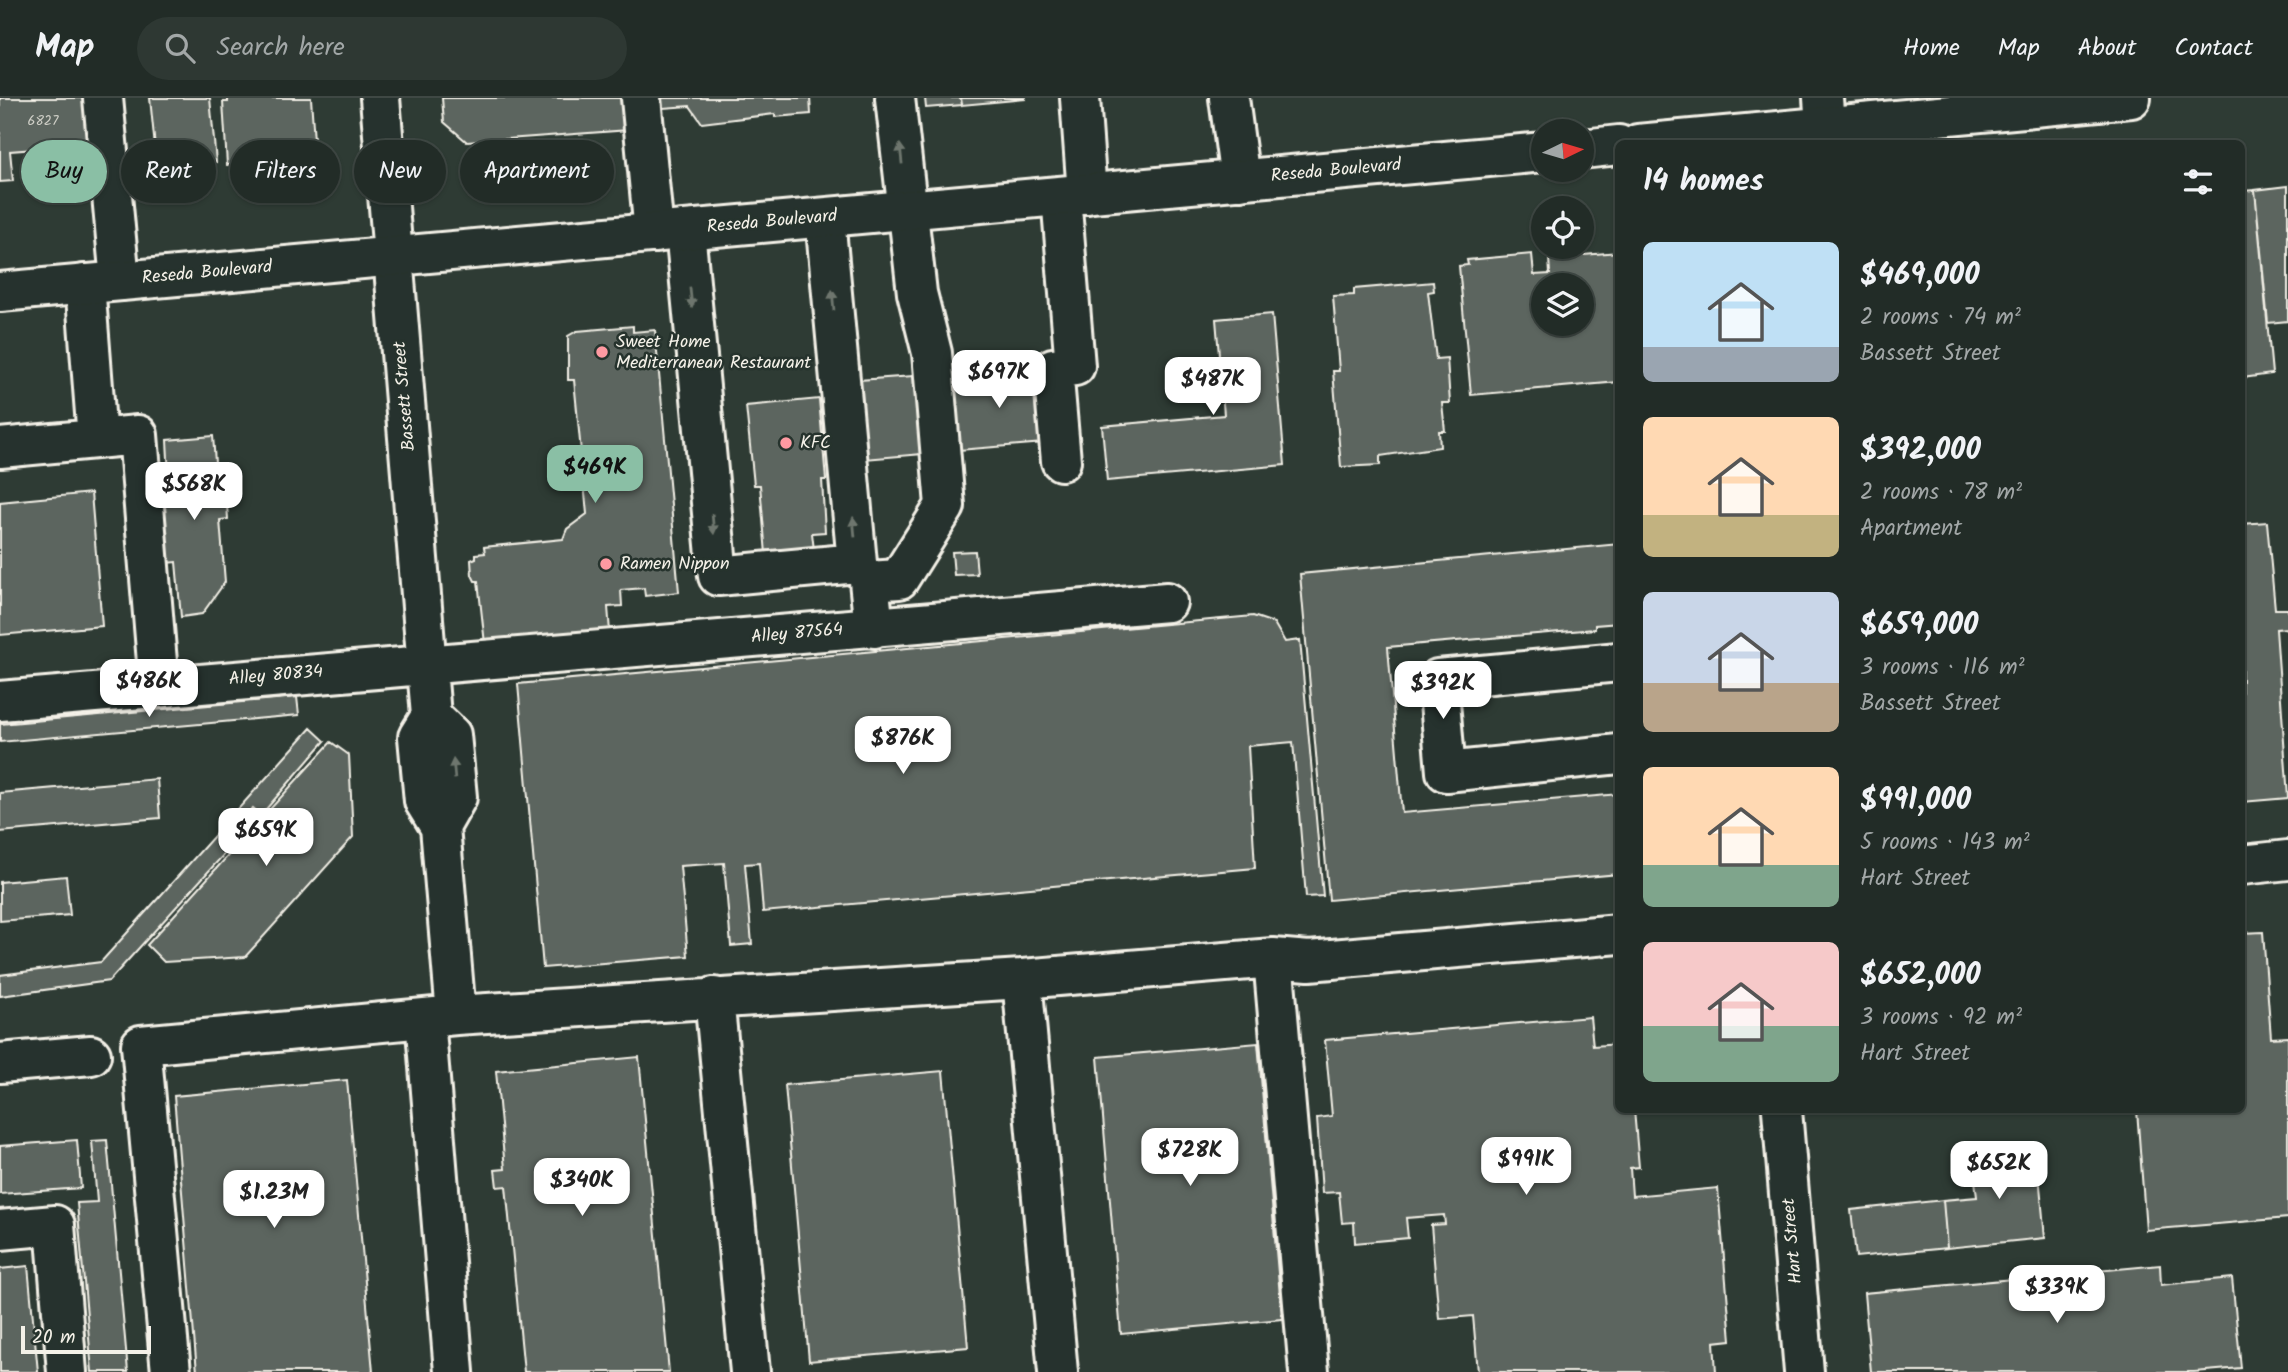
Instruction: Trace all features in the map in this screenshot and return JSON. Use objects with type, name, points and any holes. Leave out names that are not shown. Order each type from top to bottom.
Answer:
[{"type":"main road","points":[[97,439],[103,283],[103,98]]},
{"type":"main road","name":"Bassett Street","points":[[380,98],[429,691]]},
{"type":"main road","points":[[641,98],[669,231],[718,576],[857,563],[825,218]]},
{"type":"main road","points":[[874,628],[869,581],[899,579],[945,506],[932,353],[917,293],[895,98]]},
{"type":"main road","points":[[1061,461],[1053,368],[1075,366],[1074,195],[1080,98]]},
{"type":"main road","points":[[1230,98],[1240,180]]},
{"type":"main road","points":[[1695,140],[1824,112],[2131,98]]},
{"type":"main road","points":[[1594,148],[1615,145]]},
{"type":"main road","name":"Reseda Boulevard","points":[[0,292],[1531,153]]},
{"type":"main road","points":[[0,448],[138,435],[159,686]]},
{"type":"main road","name":"Alley 87564","points":[[429,691],[874,628],[1167,602]]},
{"type":"main road","points":[[1615,662],[1438,679],[1446,772],[1615,754]]},
{"type":"main road","name":"Alley 80834","points":[[0,701],[159,686],[429,691]]},
{"type":"main road","points":[[429,691],[452,735],[457,797],[440,827],[440,1016],[454,1372]]},
{"type":"main road","points":[[2245,865],[2288,860]]},
{"type":"main road","points":[[171,1372],[141,1045],[440,1016],[1022,979],[1273,958],[1309,961],[1615,934]]},
{"type":"main road","points":[[1273,958],[1309,1372]]},
{"type":"main road","points":[[1022,979],[1058,1372]]},
{"type":"main road","points":[[714,997],[750,1372]]},
{"type":"main road","points":[[0,1063],[91,1055]]},
{"type":"main road","name":"Hart Street","points":[[1782,1113],[1804,1372]]},
{"type":"main road","points":[[0,1230],[55,1225],[67,1372]]},
{"type":"building","points":[[0,98],[83,98],[87,140],[21,140],[21,150],[10,151],[13,181],[0,182]]},
{"type":"building","points":[[150,98],[210,98],[214,140],[154,140]]},
{"type":"building","points":[[228,98],[311,98],[314,140],[230,140],[230,165],[227,165],[223,102],[228,102]]},
{"type":"building","points":[[442,98],[626,98],[629,130],[465,140],[444,122]]},
{"type":"building","points":[[648,98],[810,98],[811,114],[775,117],[775,114],[702,123],[690,106],[649,109]]},
{"type":"building","points":[[925,98],[961,98],[962,105],[926,108]]},
{"type":"building","points":[[961,98],[1025,98],[1025,99],[962,105]]},
{"type":"building","points":[[2288,186],[2288,321],[2268,323],[2255,190]]},
{"type":"building","points":[[2255,190],[2272,374],[2245,378],[2245,191]]},
{"type":"building","points":[[1615,252],[1615,382],[1471,395],[1459,266],[1468,265],[1467,260],[1531,254],[1531,336],[1594,336],[1594,273],[1550,273],[1549,259],[1594,259],[1594,254]]},
{"type":"building","points":[[1433,282],[1434,291],[1428,292],[1436,359],[1447,358],[1450,403],[1442,403],[1445,431],[1439,431],[1440,447],[1380,456],[1380,465],[1341,467],[1333,371],[1339,371],[1333,296],[1354,295],[1354,289]]},
{"type":"building","points":[[1272,314],[1285,465],[1107,481],[1102,426],[1224,415],[1216,319]]},
{"type":"building","points":[[633,326],[633,332],[655,330],[679,592],[645,596],[644,588],[621,590],[622,606],[608,607],[610,632],[485,644],[478,581],[475,581],[472,575],[471,560],[476,558],[476,554],[485,553],[484,547],[563,539],[567,529],[587,514],[574,380],[568,380],[568,336],[577,331]]},
{"type":"building","points":[[1038,370],[1044,443],[959,450],[953,377]]},
{"type":"building","points":[[927,375],[934,453],[865,459],[859,380]]},
{"type":"building","name":"KFC","points":[[819,399],[826,480],[822,480],[825,532],[812,533],[814,550],[766,554],[760,485],[754,485],[746,406]]},
{"type":"building","points":[[213,436],[217,489],[226,490],[228,519],[220,520],[225,582],[202,614],[181,617],[176,562],[167,563],[159,479],[169,477],[167,440]]},
{"type":"building","points":[[91,493],[102,626],[0,635],[0,502]]},
{"type":"building","points":[[2267,522],[2275,609],[2288,609],[2288,628],[2276,629],[2288,798],[2245,802],[2245,524]]},
{"type":"building","points":[[1615,544],[1615,623],[1595,625],[1595,629],[1388,647],[1402,813],[1615,794],[1615,874],[1329,900],[1300,574]]},
{"type":"building","points":[[975,551],[977,574],[954,575],[952,552]]},
{"type":"building","points":[[1253,616],[1274,623],[1285,642],[1300,640],[1323,896],[1306,897],[1293,742],[1248,746],[1255,868],[763,912],[759,863],[745,864],[752,944],[731,946],[724,863],[680,866],[688,956],[543,968],[518,684]]},
{"type":"building","points":[[297,697],[299,715],[0,742],[0,724]]},
{"type":"building","points":[[311,728],[325,741],[261,815],[253,808],[241,821],[247,829],[109,981],[0,996],[0,975],[101,962]]},
{"type":"building","points":[[331,742],[349,755],[353,837],[245,957],[164,962],[147,945]]},
{"type":"building","points":[[157,779],[160,818],[0,832],[0,793]]},
{"type":"building","points":[[66,876],[70,915],[0,921],[0,882]]},
{"type":"building","points":[[2263,932],[2271,1038],[2288,1037],[2288,1218],[2146,1230],[2137,1113],[2245,1113],[2245,933]]},
{"type":"building","points":[[1590,1017],[1593,1046],[1615,1044],[1615,1113],[1634,1113],[1639,1167],[1630,1168],[1632,1196],[1718,1188],[1731,1340],[1714,1342],[1716,1372],[1478,1372],[1473,1316],[1439,1319],[1431,1225],[1445,1224],[1444,1215],[1406,1218],[1408,1238],[1355,1243],[1354,1222],[1342,1223],[1339,1192],[1322,1193],[1317,1118],[1332,1116],[1325,1040]]},
{"type":"building","points":[[1258,1043],[1282,1319],[1121,1334],[1098,1057]]},
{"type":"building","points":[[639,1057],[669,1372],[524,1372],[506,1186],[497,1187],[495,1170],[505,1169],[496,1071]]},
{"type":"building","points":[[943,1071],[968,1347],[809,1361],[785,1085]]},
{"type":"building","points":[[347,1080],[373,1372],[197,1372],[174,1096]]},
{"type":"building","points":[[77,1140],[81,1188],[0,1194],[0,1146]]},
{"type":"building","points":[[107,1140],[128,1372],[92,1372],[77,1203],[97,1202],[92,1141]]},
{"type":"building","points":[[2036,1144],[2045,1238],[1947,1248],[1943,1200],[1977,1197],[1972,1155],[1991,1152],[1990,1149]]},
{"type":"building","points":[[1943,1200],[1947,1248],[1856,1257],[1851,1210]]},
{"type":"building","points":[[2160,1265],[2161,1285],[2232,1278],[2241,1368],[2194,1372],[1871,1372],[1864,1293]]},
{"type":"building","points":[[28,1266],[38,1372],[0,1372],[0,1269]]},
{"type":"place","name":"Sweet Home Mediterranean Restaurant","points":[[602,352]]},
{"type":"place","name":"KFC","points":[[786,443]]},
{"type":"place","name":"Ramen Nippon","points":[[606,564]]}]
